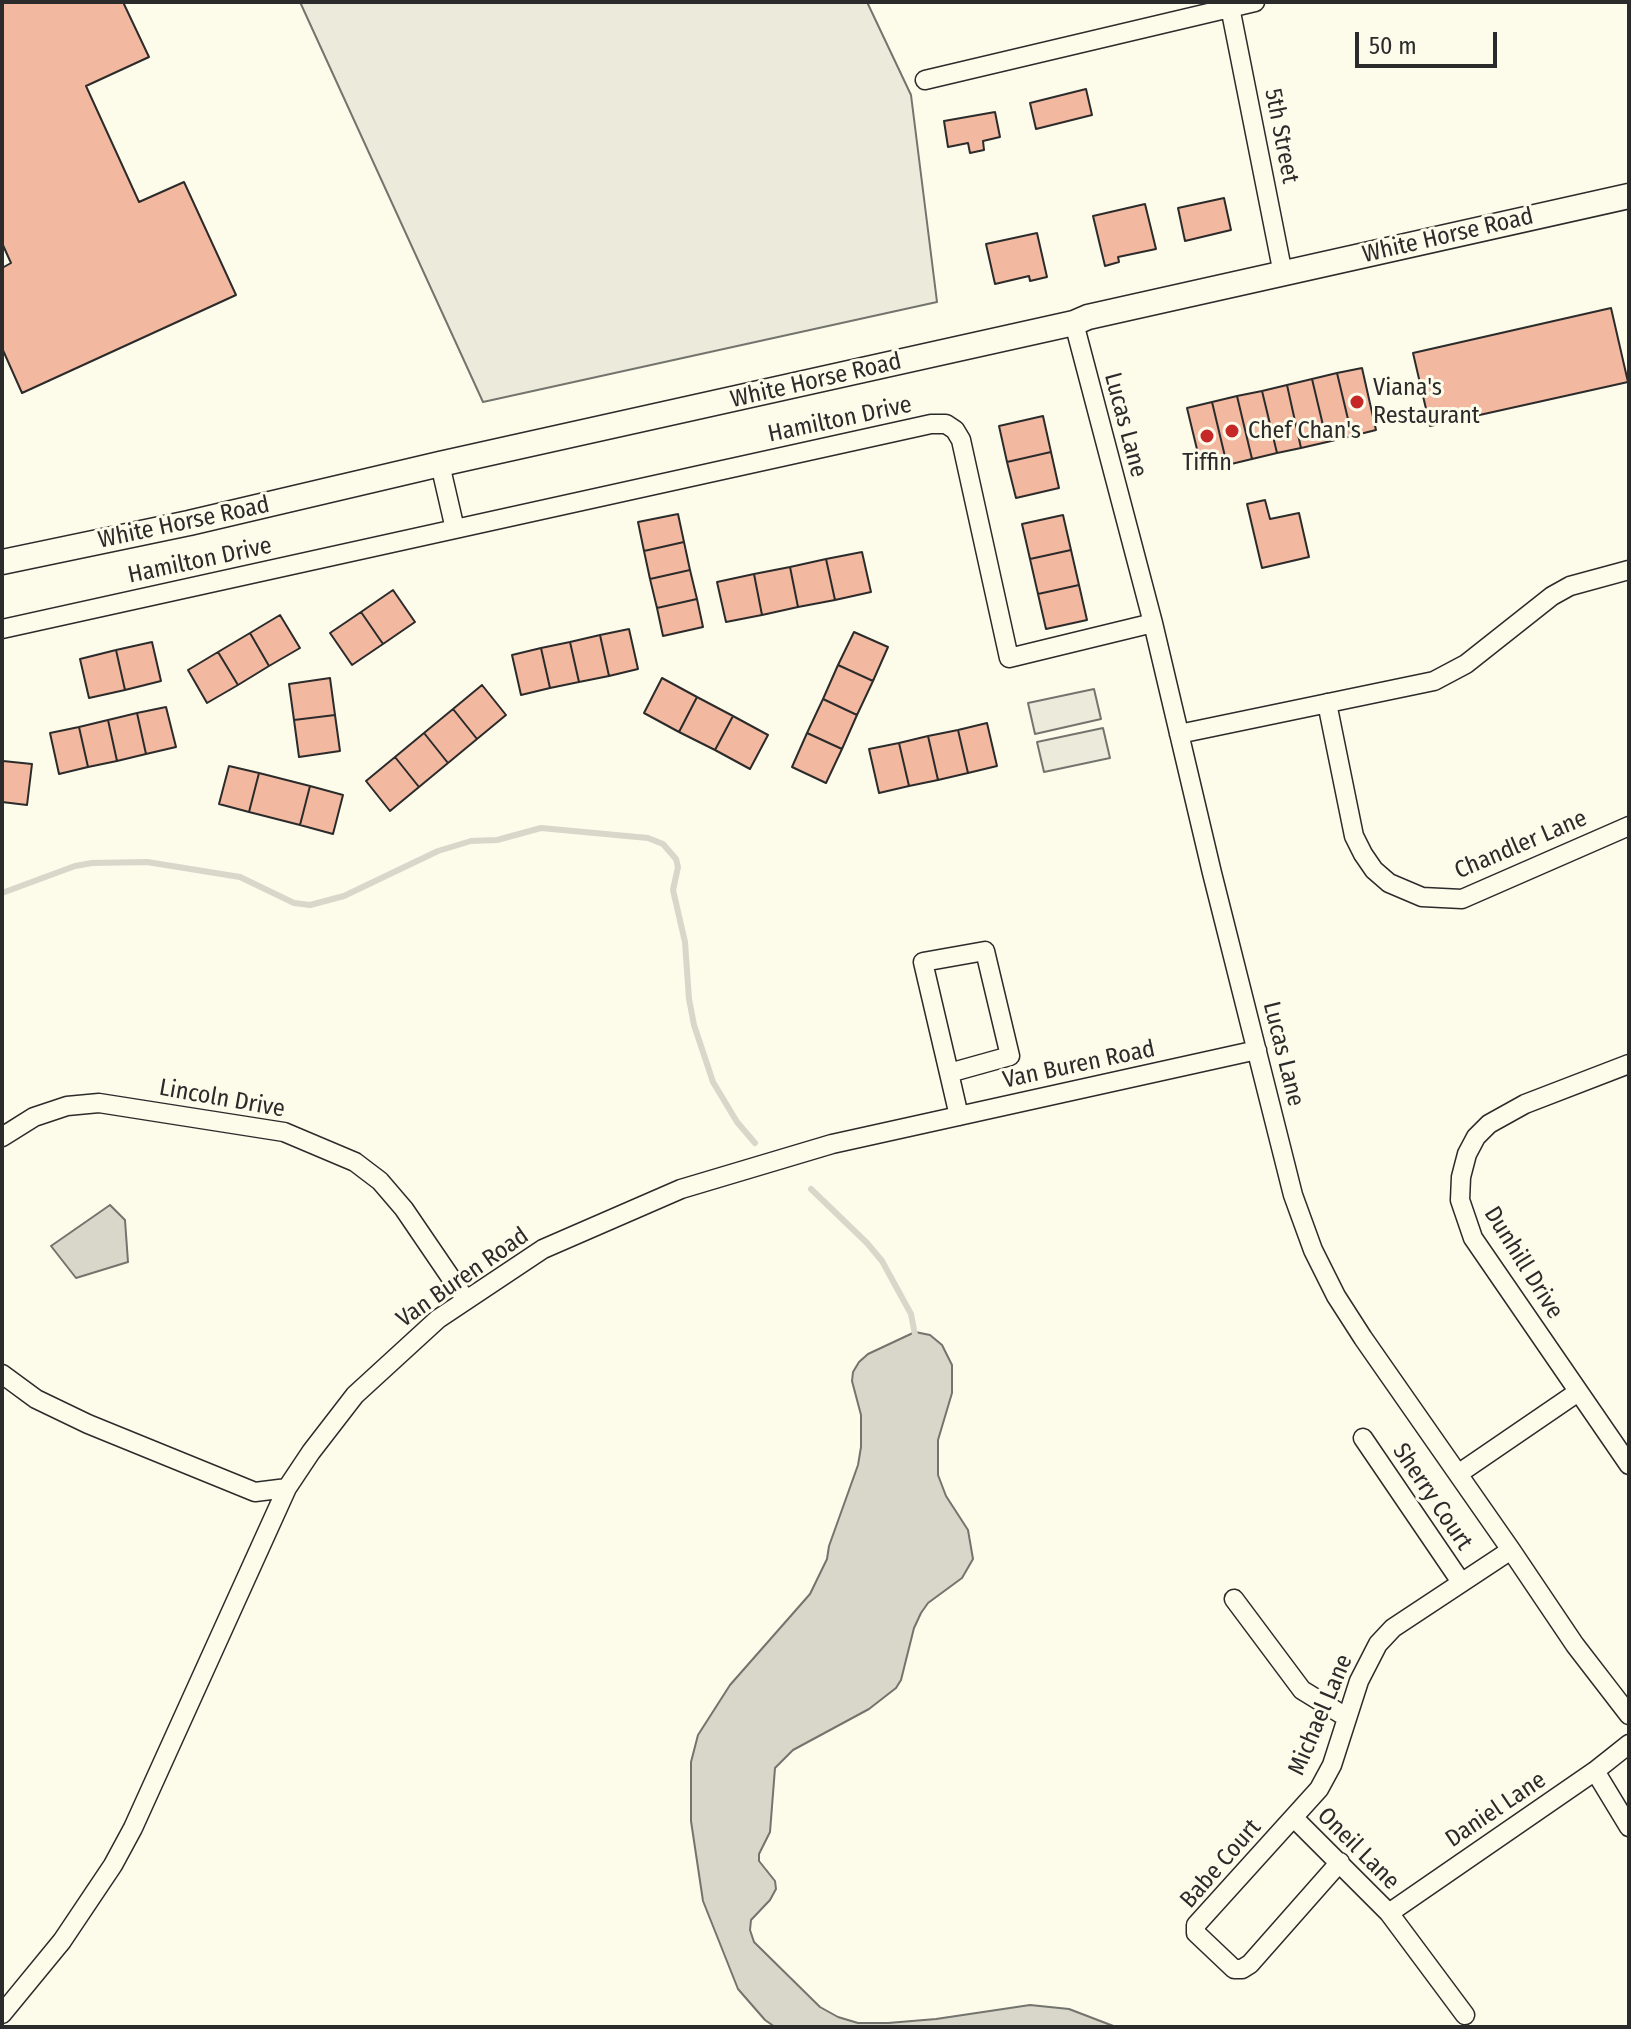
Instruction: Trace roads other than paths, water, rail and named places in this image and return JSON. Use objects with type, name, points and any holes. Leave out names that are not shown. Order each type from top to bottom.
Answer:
[{"type":"main road","name":"White Horse Road","points":[[2,562],[189,523],[1629,196]]},
{"type":"street","points":[[925,80],[1230,5],[1255,2]]},
{"type":"street","name":"5th Street","points":[[1230,5],[1283,274]]},
{"type":"street","name":"Lucas Lane","points":[[1074,323],[1153,623],[1293,1195],[1313,1250],[1349,1317],[1575,1645],[1629,1715]]},
{"type":"street","name":"Hamilton Drive","points":[[2,629],[931,424],[946,424],[955,430],[961,440],[1009,658],[1153,623]]},
{"type":"street","points":[[440,464],[455,529]]},
{"type":"street","points":[[1179,734],[1434,681],[1448,675],[1552,596],[1570,586],[1629,570]]},
{"type":"street","name":"Chandler Lane","points":[[1327,703],[1354,836],[1374,870],[1389,883],[1422,897],[1462,899],[1629,826]]},
{"type":"street","points":[[949,1073],[1010,1056],[985,951],[923,962],[959,1116]]},
{"type":"street","name":"Van Buren Road","points":[[2,2014],[62,1941],[119,1853],[287,1488],[355,1395],[438,1319],[543,1249],[681,1189],[832,1144],[1257,1050]]},
{"type":"street","name":"Dunhill Drive","points":[[1629,1064],[1525,1104],[1497,1119],[1476,1137],[1467,1154],[1461,1177],[1460,1200],[1473,1238],[1629,1465]]},
{"type":"street","name":"Lincoln Drive","points":[[2,1137],[34,1117],[67,1106],[99,1103],[284,1132],[355,1162],[380,1181],[404,1209],[466,1300]]},
{"type":"street","points":[[2,1374],[36,1399],[88,1424],[255,1492],[287,1488]]},
{"type":"street","points":[[1458,1474],[1578,1392]]},
{"type":"street","name":"Sherry Court","points":[[1363,1438],[1461,1582]]},
{"type":"street","name":"Michael Lane","points":[[1294,1818],[1319,1789],[1332,1765],[1359,1681],[1378,1644],[1393,1628],[1511,1550]]},
{"type":"street","points":[[1234,1599],[1302,1690],[1346,1717]]},
{"type":"street","name":"Daniel Lane","points":[[1389,1913],[1595,1771],[1629,1744]]},
{"type":"street","points":[[1595,1771],[1629,1827]]},
{"type":"street","name":"Babe Court","points":[[1294,1818],[1196,1925],[1196,1933],[1216,1953],[1234,1969],[1250,1964],[1340,1862]]},
{"type":"street","name":"Oneil Lane","points":[[1294,1818],[1389,1913],[1465,2015]]},
{"type":"waterway","points":[[2,893],[75,866],[147,862],[240,877],[294,903],[310,905],[344,896],[438,851],[471,841],[497,840],[541,828],[648,838],[663,844],[676,859],[678,867],[673,890],[685,942],[694,1025],[713,1082],[737,1122],[755,1143]]},
{"type":"waterway","points":[[811,1189],[882,1261],[911,1314],[916,1340]]},
{"type":"place","name":"Viana's Restaurant","points":[[1357,402]]},
{"type":"place","name":"Chef Chan's","points":[[1232,431]]},
{"type":"place","name":"Tiffin","points":[[1207,436]]}]
